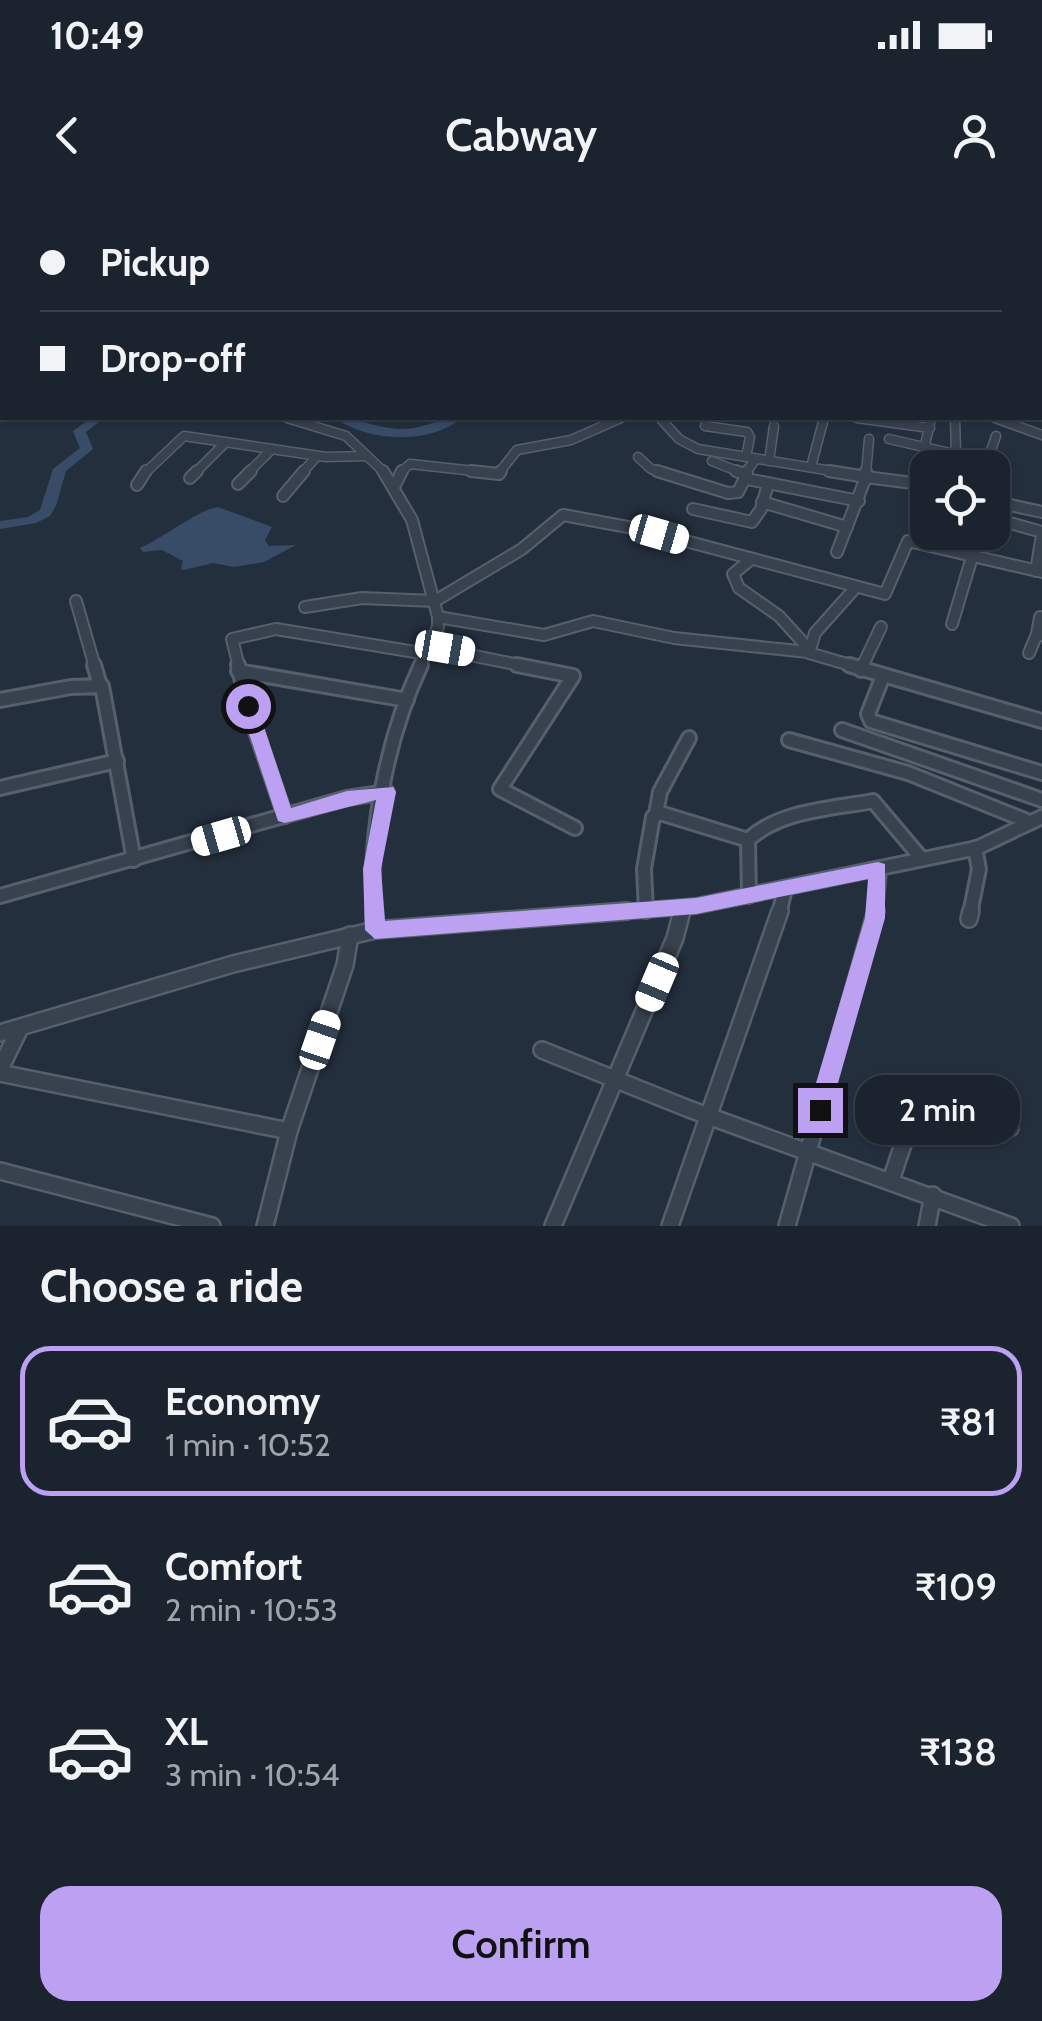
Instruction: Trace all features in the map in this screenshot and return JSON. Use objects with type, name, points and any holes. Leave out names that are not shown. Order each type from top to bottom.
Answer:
[{"type":"street","points":[[294,420],[353,440],[395,486],[420,532],[438,617],[438,627],[408,700],[387,792],[371,880],[375,930]]},
{"type":"street","points":[[395,486],[403,468],[410,464],[499,474],[519,449],[542,448],[618,420]]},
{"type":"street","points":[[662,420],[694,448],[866,478],[910,480]]},
{"type":"street","points":[[811,467],[823,420]]},
{"type":"street","points":[[887,420],[931,423],[925,450]]},
{"type":"street","points":[[954,420],[957,450]]},
{"type":"street","points":[[1000,420],[1042,435]]},
{"type":"street","points":[[638,457],[650,470],[728,493],[738,492],[751,458],[748,433],[706,426]]},
{"type":"street","points":[[769,460],[774,426]]},
{"type":"street","points":[[137,484],[150,465],[182,436],[317,456],[367,456]]},
{"type":"street","points":[[991,450],[996,436]]},
{"type":"street","points":[[837,552],[866,478],[868,439]]},
{"type":"street","points":[[889,439],[942,450]]},
{"type":"street","points":[[190,478],[226,442]]},
{"type":"street","points":[[238,484],[272,449]]},
{"type":"street","points":[[282,496],[317,456]]},
{"type":"street","points":[[712,461],[768,484],[859,502]]},
{"type":"street","points":[[693,509],[750,522],[755,520],[768,484]]},
{"type":"street","points":[[762,502],[847,527]]},
{"type":"street","points":[[1010,505],[1042,512]]},
{"type":"street","points":[[305,607],[362,598],[435,601],[522,549],[562,515],[644,530],[888,594],[908,542],[1039,572],[1042,531],[1010,523]]},
{"type":"street","points":[[952,624],[972,557]]},
{"type":"street","points":[[750,560],[733,574],[736,585],[778,616],[808,650]]},
{"type":"street","points":[[808,650],[819,628],[856,587]]},
{"type":"street","points":[[76,601],[100,685],[134,860]]},
{"type":"street","points":[[438,617],[544,635],[593,621],[674,638],[808,650],[861,670],[1042,722]]},
{"type":"street","points":[[1029,653],[1039,635],[1040,617]]},
{"type":"street","points":[[861,670],[881,627]]},
{"type":"street","points":[[285,816],[238,672],[232,639],[271,629],[428,650],[574,676],[500,790],[575,828]]},
{"type":"street","points":[[238,672],[408,700]]},
{"type":"street","points":[[883,676],[868,714],[872,721],[1042,773]]},
{"type":"street","points":[[0,700],[100,685]]},
{"type":"street","points":[[842,730],[1042,800]]},
{"type":"street","points":[[646,912],[644,869],[660,792],[688,738]]},
{"type":"street","points":[[789,740],[908,773],[1034,819]]},
{"type":"street","points":[[0,788],[116,761]]},
{"type":"street","points":[[0,896],[347,798],[387,792]]},
{"type":"street","points":[[748,840],[763,826],[778,820],[869,801],[881,807],[922,859]]},
{"type":"street","points":[[656,814],[677,816],[748,840]]},
{"type":"street","points":[[0,1033],[216,969],[350,935],[375,930],[646,912],[749,896],[974,848],[1002,838],[1034,819]]},
{"type":"street","points":[[748,840],[749,896]]},
{"type":"street","points":[[969,918],[979,864],[974,848]]},
{"type":"street","points":[[787,1226],[875,918],[878,870]]},
{"type":"street","points":[[670,1226],[786,889]]},
{"type":"street","points":[[553,1226],[675,938],[683,907]]},
{"type":"street","points":[[265,1226],[290,1131],[345,965],[350,935]]},
{"type":"street","points":[[20,1028],[0,1072],[290,1131]]},
{"type":"street","points":[[542,1050],[1011,1226]]},
{"type":"street","points":[[891,1180],[920,1094],[1010,1128]]},
{"type":"street","points":[[0,1170],[212,1226]]},
{"type":"street","points":[[927,1226],[933,1195]]},
{"type":"water","points":[[218,507],[272,527],[265,540],[269,546],[296,545],[264,562],[234,567],[213,563],[184,570],[183,561],[162,550],[143,552],[140,548],[201,513]]},
{"type":"waterway","points":[[0,525],[31,520],[45,513],[60,469],[87,449],[79,431],[95,420]]},
{"type":"waterway","points":[[346,420],[399,433],[429,430],[453,420]]},
{"type":"route","points":[[248,706],[285,816],[347,798],[387,792],[372,869],[370,892],[375,930],[646,912],[696,906],[878,870],[880,887],[875,918],[820,1110]]}]
